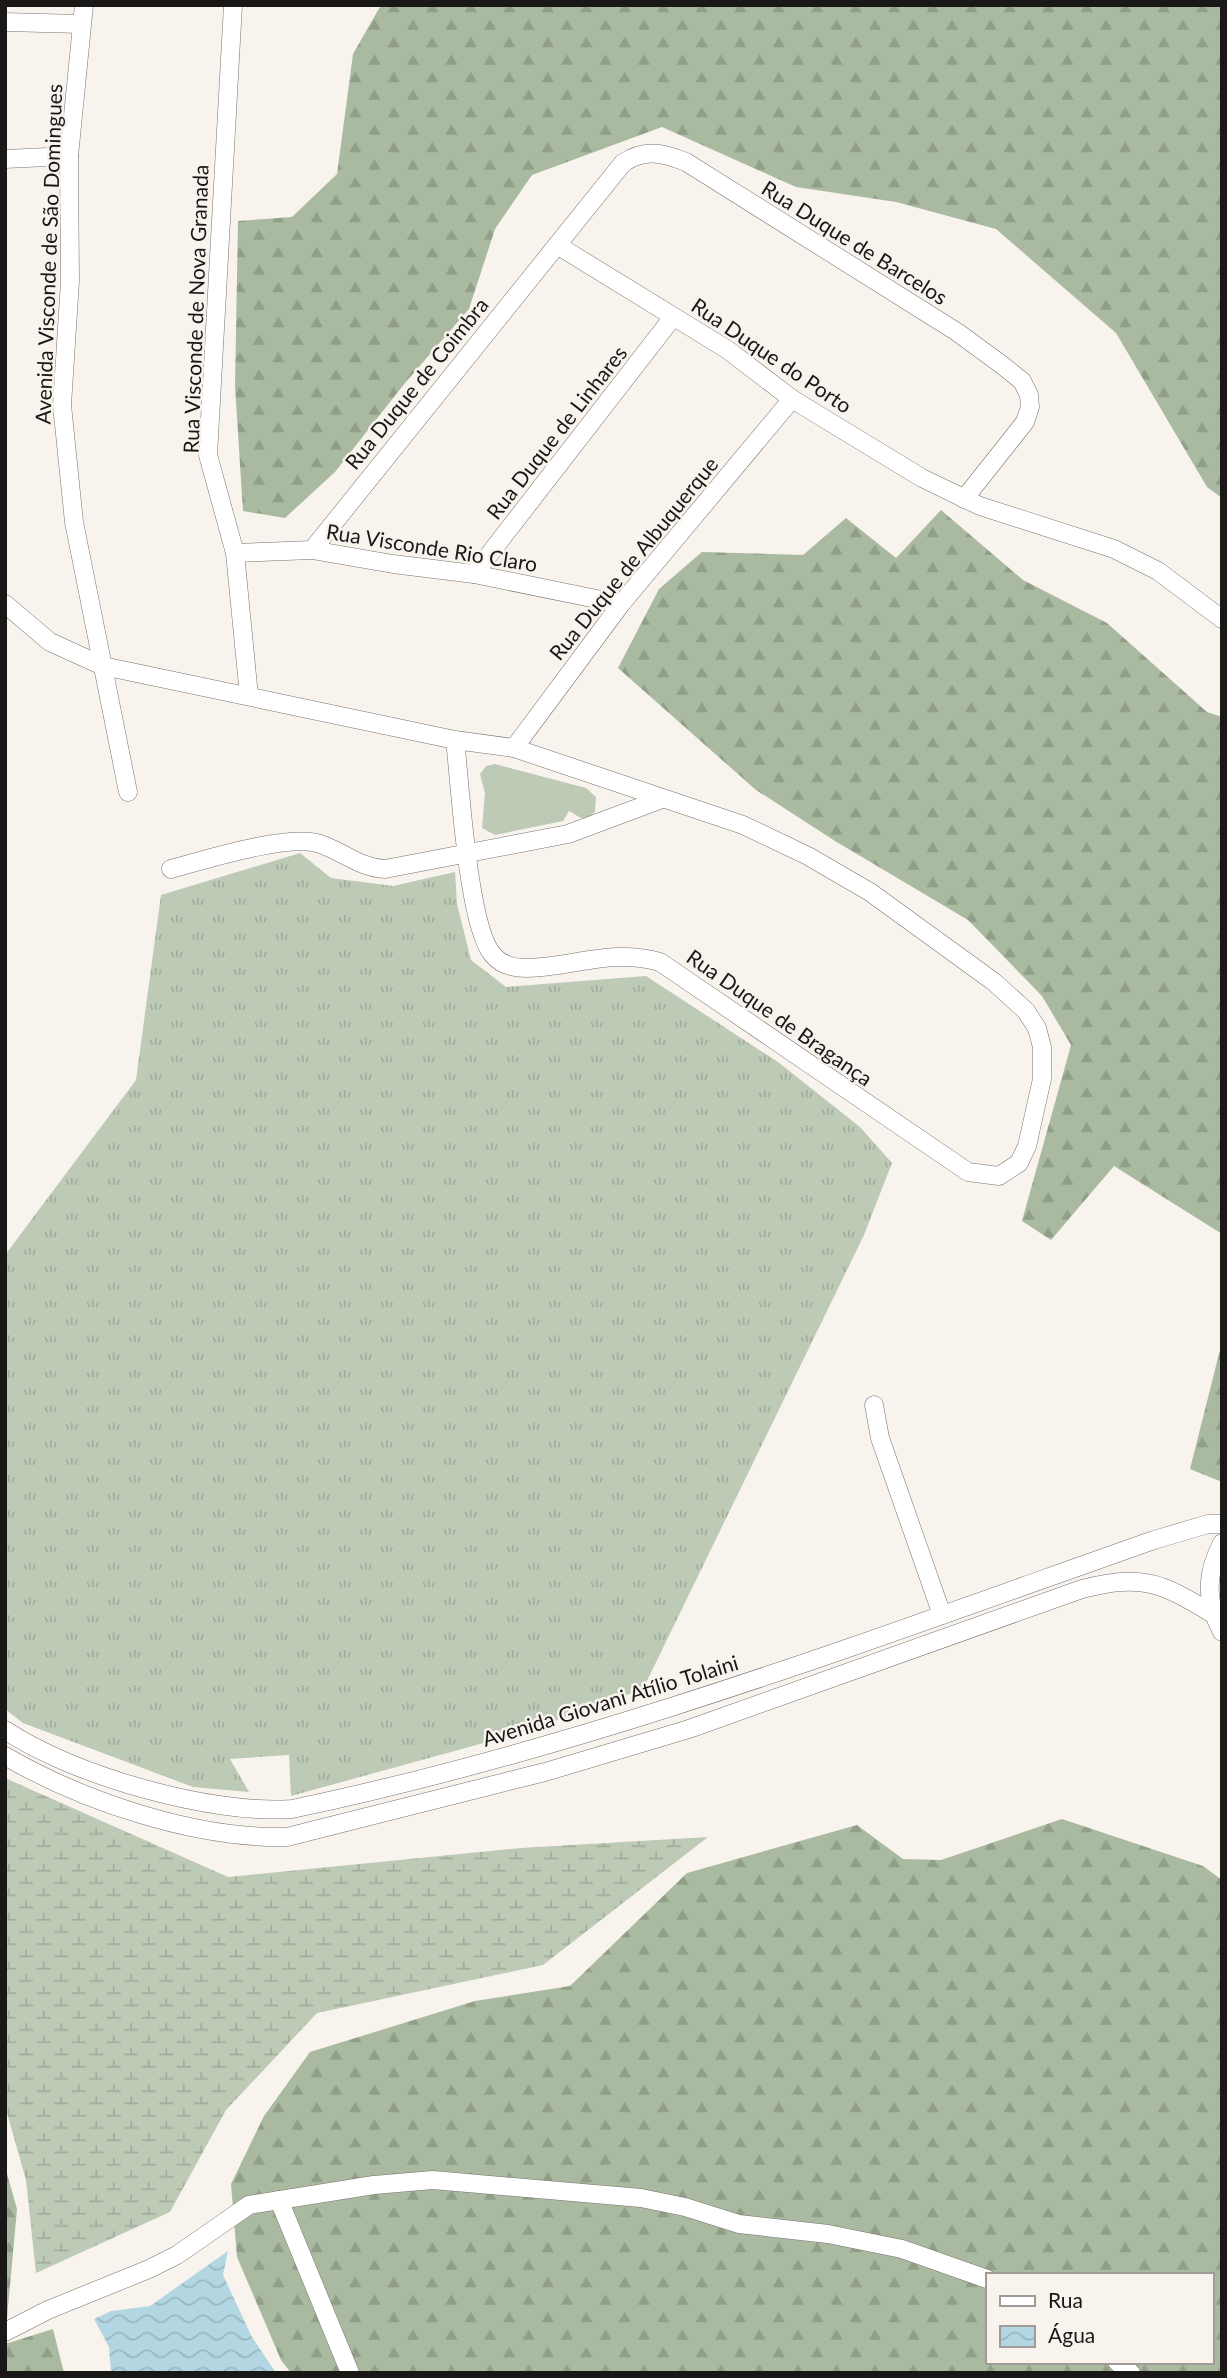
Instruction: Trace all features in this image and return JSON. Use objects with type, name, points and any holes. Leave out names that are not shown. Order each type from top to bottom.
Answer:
[{"type":"street","name":"Avenida Visconde de São Domingues","points":[[84,5],[80,24],[69,156],[70,281],[62,405],[74,522],[128,792]]},
{"type":"street","name":"Rua Visconde de Nova Granada","points":[[233,5],[208,455],[235,553],[249,696]]},
{"type":"street","points":[[5,22],[80,24]]},
{"type":"street","name":"Rua Duque de Barcelos","points":[[557,245],[623,163],[636,154],[653,152],[686,162],[957,332],[1023,381],[1030,407],[1025,422],[964,499]]},
{"type":"street","points":[[5,159],[69,156]]},
{"type":"street","name":"Rua Duque do Porto","points":[[557,245],[728,350],[792,399],[922,478],[964,499],[1114,549],[1158,570],[1222,619]]},
{"type":"street","name":"Rua Duque de Coimbra","points":[[312,550],[557,245]]},
{"type":"street","name":"Rua Duque de Linhares","points":[[474,574],[673,317]]},
{"type":"street","name":"Rua Duque de Albuquerque","points":[[514,748],[621,604],[792,399]]},
{"type":"street","name":"Rua Visconde Rio Claro","points":[[235,553],[312,550],[474,574],[621,604]]},
{"type":"street","points":[[5,604],[50,642],[103,666],[455,740],[514,748],[662,799]]},
{"type":"street","name":"Rua Duque de Bragança","points":[[455,740],[472,897],[485,943],[493,956],[504,963],[528,968],[616,955],[641,956],[660,962],[968,1172],[999,1176],[1019,1163],[1027,1146],[1042,1079],[1042,1047],[1037,1028],[1026,1012],[994,982],[870,892],[808,856],[743,825],[662,799]]},
{"type":"street","points":[[171,869],[288,841],[319,843],[369,868],[386,869],[568,834],[662,799]]},
{"type":"street","points":[[874,1405],[880,1438],[942,1615]]},
{"type":"street","name":"Avenida Giovani Atílio Tolaini","points":[[5,1730],[55,1758],[158,1792],[215,1806],[259,1811],[292,1809],[520,1753],[658,1714],[1154,1540],[1208,1524],[1222,1524]]},
{"type":"street","points":[[1222,1543],[1211,1564],[1208,1589],[1213,1614],[1222,1632]]},
{"type":"street","points":[[5,1756],[46,1778],[159,1819],[205,1831],[248,1838],[287,1837],[545,1772],[689,1729],[1082,1589],[1136,1580],[1162,1586],[1213,1614]]},
{"type":"street","points":[[5,2332],[48,2310],[149,2270],[177,2255],[249,2205],[433,2179],[641,2199],[685,2207],[739,2224],[828,2234],[902,2249],[986,2279]]},
{"type":"street","points":[[279,2200],[350,2373]]},
{"type":"green space","points":[[381,5],[1222,5],[1222,498],[1207,487],[1116,333],[996,229],[896,202],[796,187],[662,127],[532,175],[495,229],[469,309],[405,383],[335,472],[285,518],[243,511],[235,386],[238,221],[292,217],[337,174],[353,54]]},
{"type":"green space","points":[[941,510],[1023,580],[1107,623],[1207,712],[1222,717],[1222,1234],[1114,1166],[1051,1240],[1022,1221],[1071,1045],[1042,996],[968,920],[835,841],[756,790],[618,668],[659,589],[702,552],[803,555],[846,518],[896,558]]},
{"type":"green space","points":[[495,764],[586,788],[596,797],[595,812],[589,818],[581,818],[569,811],[563,821],[495,835],[482,828],[485,793],[480,774],[486,766]]},
{"type":"green space","points":[[300,853],[331,878],[393,886],[455,872],[457,904],[471,960],[506,987],[646,976],[778,1062],[860,1127],[892,1163],[864,1235],[643,1689],[527,1731],[291,1796],[289,1755],[230,1759],[249,1792],[193,1787],[23,1723],[5,1709],[5,1255],[136,1080],[161,895]]},
{"type":"green space","points":[[1222,1342],[1222,1482],[1190,1469]]},
{"type":"green space","points":[[5,1778],[228,1877],[521,1848],[708,1837],[543,1965],[317,2013],[226,2110],[170,2212],[36,2273],[26,2180],[5,2106]]},
{"type":"green space","points":[[1062,1819],[1203,1866],[1222,1880],[1222,2373],[291,2373],[281,2360],[237,2257],[231,2184],[264,2116],[310,2052],[475,2001],[570,1986],[687,1873],[857,1825],[903,1859],[941,1860]]},
{"type":"green space","points":[[5,2167],[17,2209],[5,2340]]},
{"type":"green space","points":[[53,2329],[64,2373],[5,2373],[5,2344]]},
{"type":"water","points":[[228,2251],[223,2275],[252,2337],[276,2373],[111,2373],[109,2347],[94,2319],[111,2311],[150,2306]]}]
